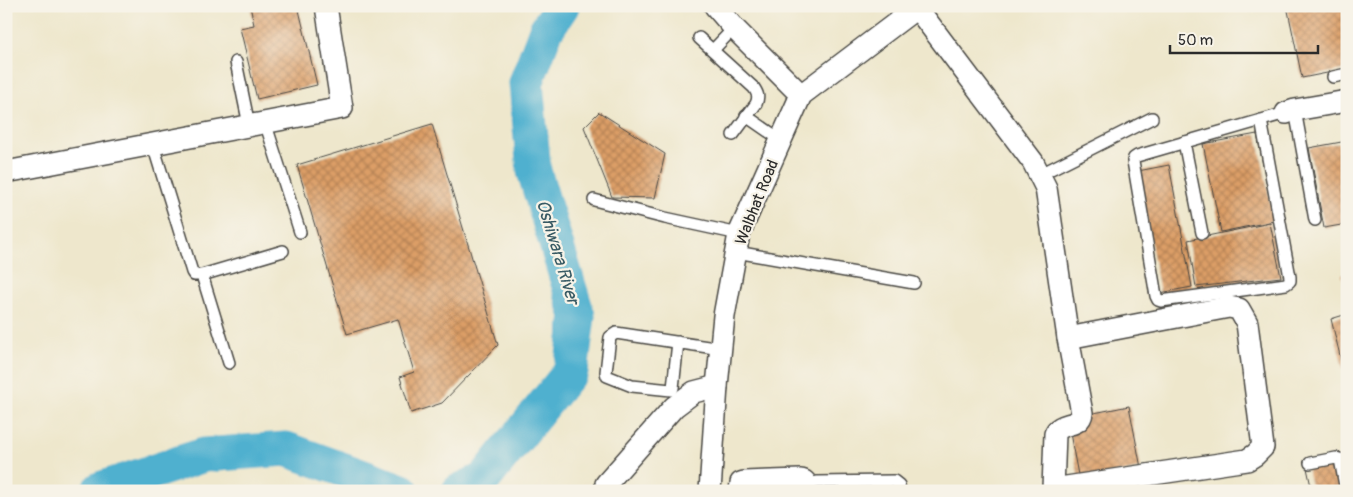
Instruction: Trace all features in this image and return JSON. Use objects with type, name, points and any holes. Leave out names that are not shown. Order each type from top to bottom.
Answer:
[{"type":"street","points":[[6,172],[342,108],[326,6]]},
{"type":"street","points":[[715,6],[801,96]]},
{"type":"street","points":[[918,7],[1033,162],[1046,188],[1068,338],[1082,413],[1082,418],[1078,422],[1056,430],[1053,490],[1247,460],[1263,447],[1247,323],[1239,310],[1229,307],[1068,338]]},
{"type":"street","name":"Walbhat Road","points":[[710,491],[724,316],[738,243],[781,140],[801,96],[918,7]]},
{"type":"street","points":[[1290,111],[1347,101]]},
{"type":"street","points":[[606,484],[684,398],[694,392],[717,386]]},
{"type":"street","points":[[740,491],[741,484],[744,482],[801,480],[811,486]]},
{"type":"lane","points":[[713,50],[734,28]]},
{"type":"lane","points":[[700,38],[758,93],[758,99],[733,135]]},
{"type":"lane","points":[[236,62],[257,124],[300,232]]},
{"type":"lane","points":[[1333,77],[1347,74]]},
{"type":"lane","points":[[1261,120],[1290,281],[1286,284],[1158,300],[1133,161],[1137,156],[1290,111],[1315,220]]},
{"type":"lane","points":[[746,116],[781,140]]},
{"type":"lane","points":[[1039,175],[1152,118]]},
{"type":"lane","points":[[1184,142],[1202,233]]},
{"type":"lane","points":[[153,145],[194,275],[202,275],[283,251]]},
{"type":"lane","points":[[594,200],[665,218],[738,243],[914,283]]},
{"type":"lane","points":[[202,275],[228,363]]},
{"type":"lane","points":[[678,342],[673,388],[671,390],[632,386],[607,376],[610,337],[616,333],[678,342],[721,349]]},
{"type":"lane","points":[[1310,463],[1338,458],[1341,460],[1346,491]]},
{"type":"lane","points":[[811,486],[894,482],[899,485],[900,491]]},
{"type":"building","points":[[250,6],[298,6],[317,85],[257,99],[240,28],[254,25]]},
{"type":"building","points":[[1287,6],[1347,6],[1347,69],[1302,78]]},
{"type":"building","points":[[599,112],[665,154],[655,198],[612,197],[584,127]]},
{"type":"building","points":[[432,124],[498,345],[442,403],[411,413],[400,377],[414,372],[398,319],[347,334],[297,165]]},
{"type":"building","points":[[1257,134],[1274,221],[1221,232],[1203,144]]},
{"type":"building","points":[[1347,141],[1347,224],[1324,228],[1309,148]]},
{"type":"building","points":[[1169,165],[1192,287],[1160,293],[1138,171]]},
{"type":"building","points":[[1270,223],[1281,277],[1196,287],[1188,240]]},
{"type":"building","points":[[1347,274],[1347,292],[1346,292],[1342,275]]},
{"type":"building","points":[[1347,314],[1347,380],[1346,380],[1331,319]]},
{"type":"building","points":[[1129,406],[1141,468],[1079,480],[1069,428],[1084,415]]},
{"type":"building","points":[[1337,462],[1343,491],[1312,491],[1307,468]]},
{"type":"waterway","name":"Oshiwara River","points":[[459,491],[484,479],[571,371],[578,316],[534,171],[526,83],[546,30],[562,6]]},
{"type":"waterway","name":"Oshiwara River","points":[[98,491],[204,455],[286,449],[402,491]]}]
